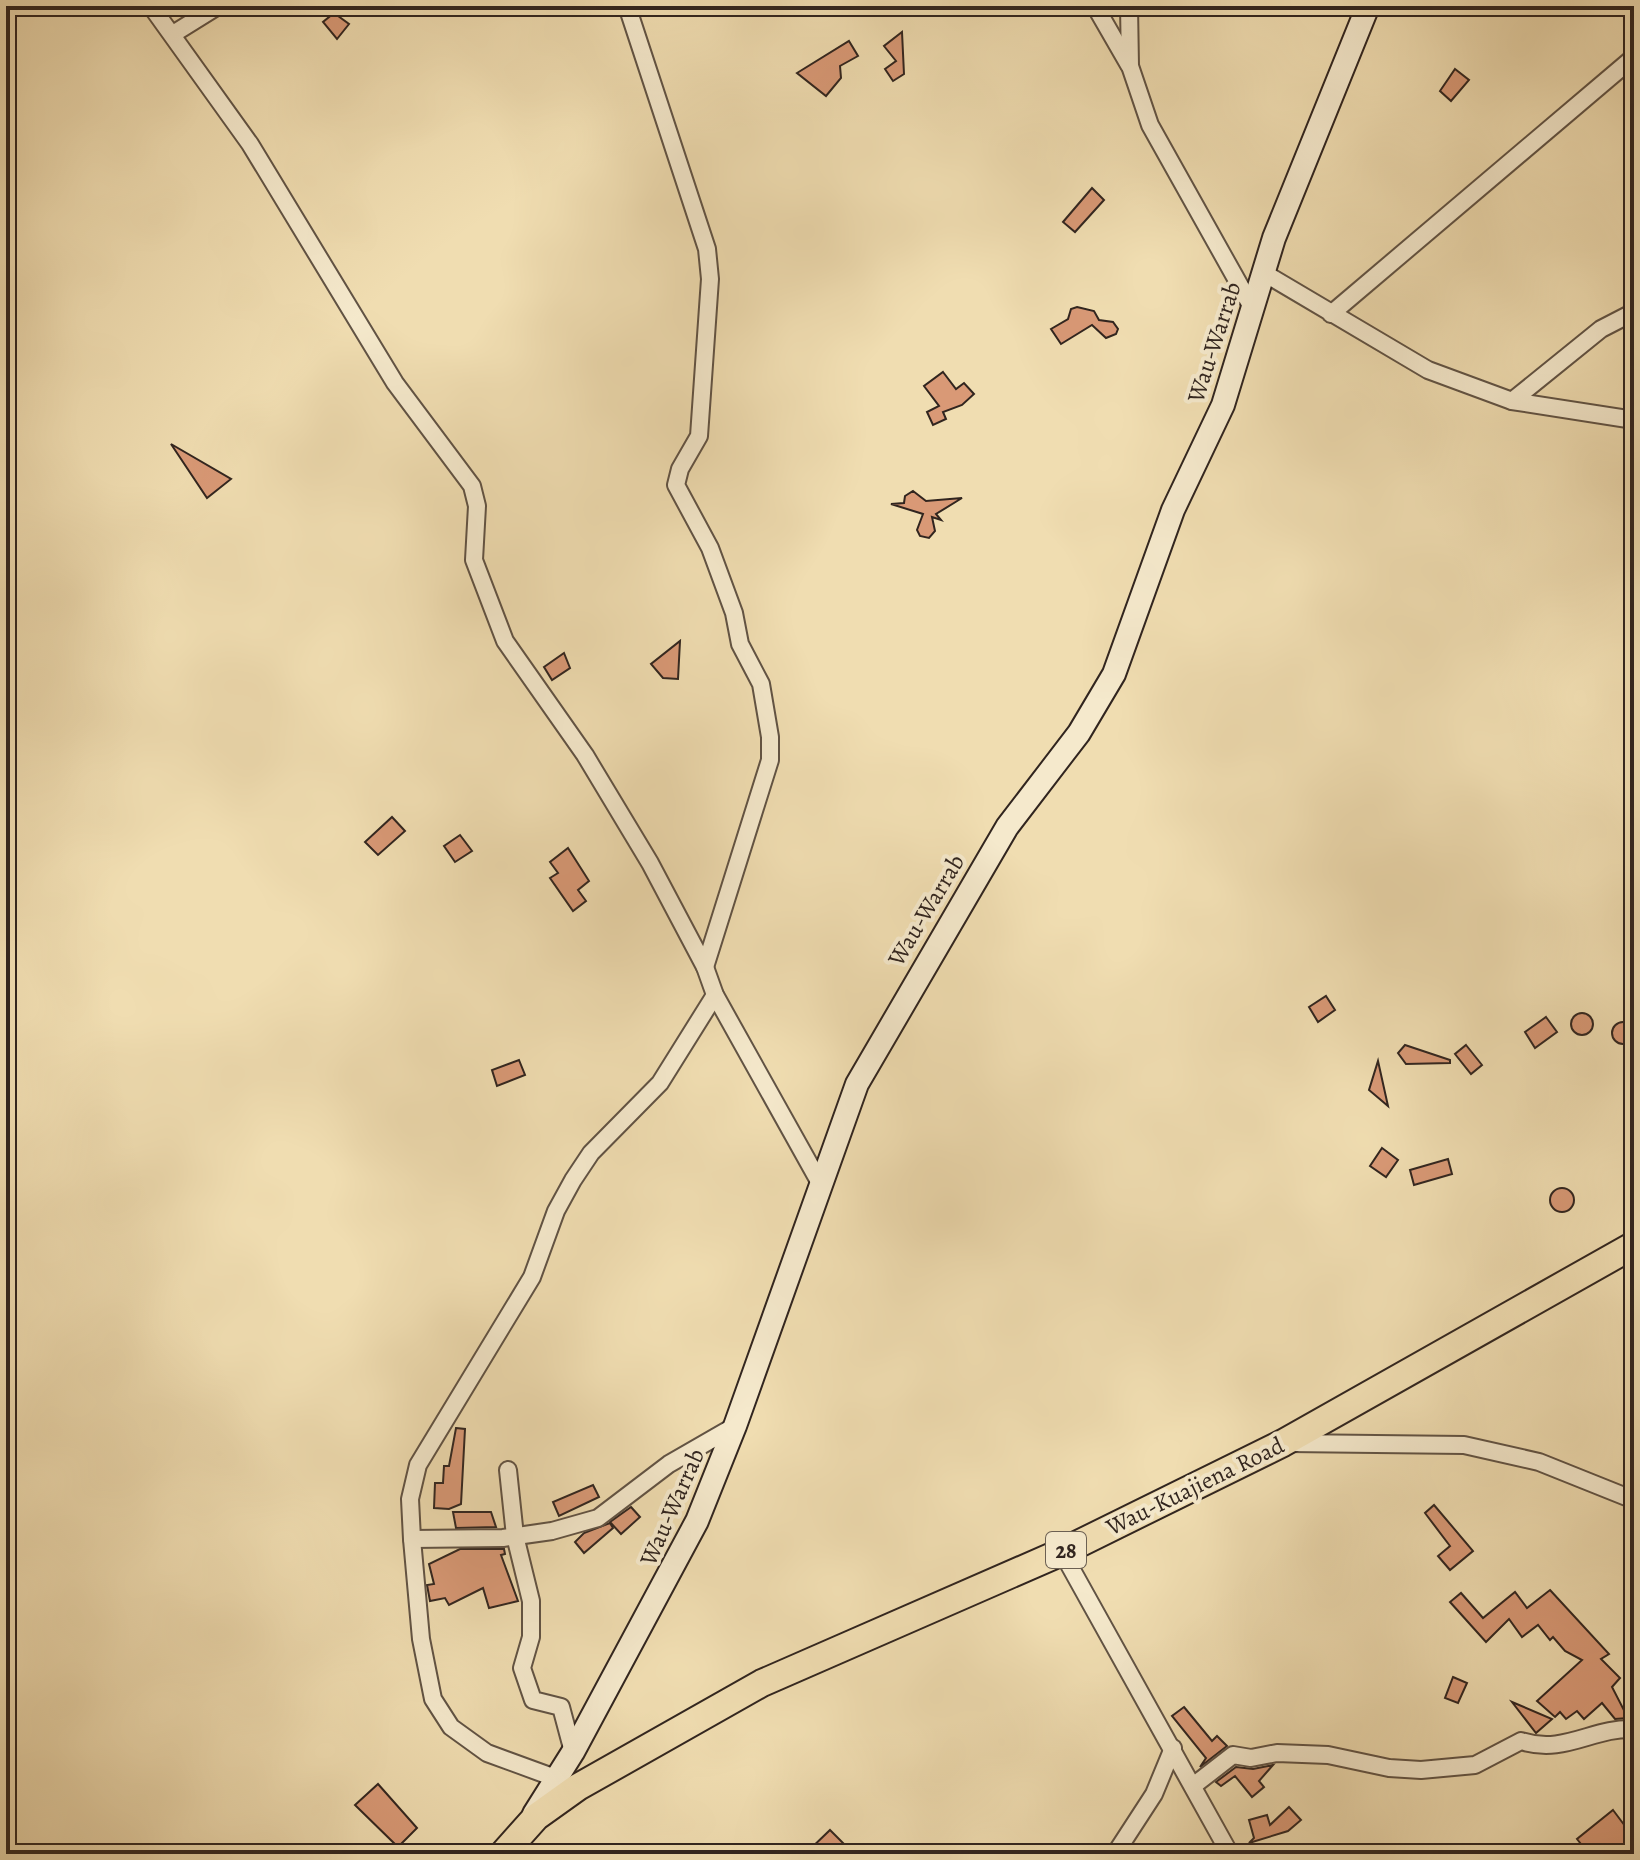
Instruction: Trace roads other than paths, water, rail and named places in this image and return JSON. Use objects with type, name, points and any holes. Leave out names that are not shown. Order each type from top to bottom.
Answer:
[{"type":"main road","name":"Wau-Warrab","points":[[510,1846],[558,1779],[690,1535],[735,1426],[840,1123],[878,1042],[1007,827],[1079,733],[1114,674],[1173,510],[1223,405],[1294,184],[1368,6]]},
{"type":"main road","name":"Wau-Kuajiena Road","points":[[510,1846],[536,1817],[578,1787],[762,1683],[1062,1552],[1283,1443],[1634,1245]]},
{"type":"street","points":[[151,6],[258,157],[395,383],[472,486],[477,506],[474,560],[505,641],[585,755],[650,863],[705,967],[715,995],[820,1183]]},
{"type":"street","points":[[173,34],[218,6]]},
{"type":"street","points":[[627,6],[707,249],[710,279],[699,436],[680,469],[676,485],[715,561],[734,613],[740,644],[761,684],[770,737],[770,760],[705,967]]},
{"type":"street","points":[[1095,6],[1130,66],[1150,125],[1253,309]]},
{"type":"street","points":[[1129,6],[1130,66]]},
{"type":"street","points":[[1331,314],[1634,57]]},
{"type":"street","points":[[1264,273],[1428,370],[1512,401],[1634,420]]},
{"type":"street","points":[[1512,401],[1601,329],[1634,312]]},
{"type":"street","points":[[558,1779],[487,1753],[451,1727],[433,1699],[421,1639],[410,1499],[418,1465],[532,1277],[562,1200],[591,1153],[660,1083],[715,995]]},
{"type":"street","points":[[412,1539],[515,1536],[552,1531],[598,1518],[669,1464],[735,1426]]},
{"type":"street","points":[[1283,1443],[1464,1445],[1539,1462],[1634,1500]]},
{"type":"street","points":[[508,1470],[515,1536],[531,1601],[531,1637],[522,1668],[533,1700],[561,1707],[573,1752]]},
{"type":"street","points":[[1062,1552],[1230,1854]]},
{"type":"street","points":[[1193,1786],[1233,1755],[1251,1758],[1277,1753],[1328,1755],[1389,1768],[1421,1770],[1475,1765],[1521,1741],[1542,1747],[1579,1741],[1619,1729],[1634,1729]]},
{"type":"street","points":[[1115,1854],[1154,1794],[1173,1748]]}]
